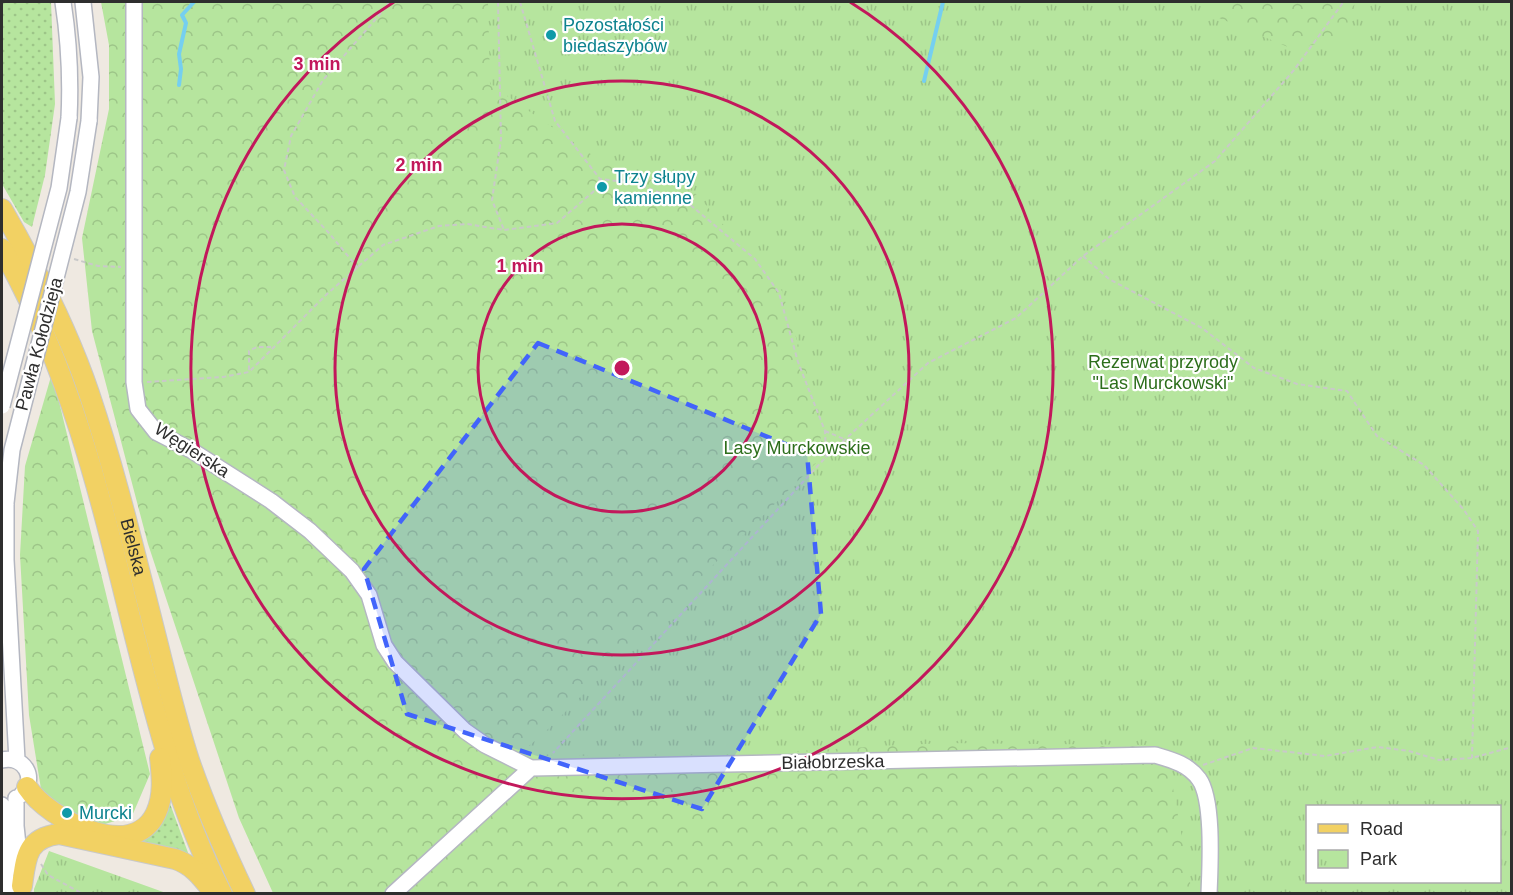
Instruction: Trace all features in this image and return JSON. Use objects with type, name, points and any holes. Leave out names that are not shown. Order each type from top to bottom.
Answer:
[{"type":"main road","name":"Bielska","points":[[2,209],[25,249],[67,334],[88,391],[118,489],[170,695],[189,758],[206,809],[245,894]]},
{"type":"main road","name":"Bielska","points":[[2,249],[19,279],[64,382],[111,539],[158,728],[182,803],[209,869],[222,894]]},
{"type":"main road","points":[[16,795],[33,796],[64,820],[88,830],[122,836],[138,831],[151,821],[160,804],[162,780],[158,728]]},
{"type":"main road","points":[[16,795],[53,826],[76,837]]},
{"type":"main road","points":[[12,888],[32,847],[39,839],[59,834],[186,863],[198,872],[214,894]]},
{"type":"street","name":"Pawła Kołodzieja","points":[[2,406],[59,188],[69,118],[71,76],[63,2]]},
{"type":"street","name":"Pawła Kołodzieja","points":[[17,760],[6,560],[6,503],[12,450],[78,192],[89,121],[91,77],[82,2]]},
{"type":"street","name":"Węgierska","points":[[134,2],[134,382],[138,409],[156,432],[191,450],[272,501],[310,531],[352,571],[369,595],[384,645],[395,662],[465,731],[485,745],[531,768]]},
{"type":"street","name":"Białobrzeska","points":[[531,768],[1155,755],[1178,761],[1199,780],[1206,794],[1210,847],[1209,894]]},
{"type":"street","points":[[2,760],[17,760],[27,769],[29,781],[16,795],[12,888]]},
{"type":"street","points":[[393,894],[531,768]]},
{"type":"street","points":[[2,805],[12,888]]},
{"type":"path","points":[[358,268],[295,197],[284,170],[291,136],[323,80],[381,14],[388,2]]},
{"type":"path","points":[[498,2],[501,139],[492,200],[504,230]]},
{"type":"path","points":[[520,2],[555,121],[600,179],[634,183],[688,203],[755,260],[779,293],[798,362],[825,431],[826,457]]},
{"type":"path","points":[[531,768],[546,760],[826,457],[928,363],[1016,318],[1083,256],[1215,161],[1294,70],[1342,4],[1346,2]]},
{"type":"path","points":[[134,382],[223,377],[249,372],[327,294],[383,245],[439,226],[467,224],[504,230],[557,223],[593,192],[600,179]]},
{"type":"path","points":[[1083,256],[1109,279],[1202,328],[1254,368],[1297,384],[1347,391],[1377,436],[1424,465],[1464,510],[1478,531],[1472,758]]},
{"type":"path","points":[[73,259],[98,266],[133,267]]},
{"type":"path","points":[[249,372],[249,351],[257,347],[274,347]]},
{"type":"path","points":[[825,431],[845,439]]},
{"type":"path","points":[[1189,770],[1253,748],[1325,756],[1378,747],[1409,751],[1439,760],[1472,758],[1512,747]]},
{"type":"path","points":[[40,855],[44,871],[83,894]]},
{"type":"highlighted area","points":[[538,343],[807,453],[821,614],[702,809],[407,714],[364,569]]},
{"type":"green space","points":[[2,2],[51,2],[55,104],[45,175],[32,227],[24,222],[2,184]]},
{"type":"green space","name":"Lasy Murckowskie","points":[[101,2],[1511,2],[1511,893],[273,893],[239,818],[148,544],[92,331],[82,238],[109,109],[109,45]]},
{"type":"green space","name":"Rezerwat przyrody \"Las Murckowski\"","points":[[488,2],[1214,2],[1212,15],[1288,47],[1347,42],[1355,2],[1511,2],[1511,893],[1192,893],[1173,788],[1165,764],[1154,745],[942,743],[725,755],[517,756],[544,733],[823,456],[816,403],[782,291],[696,194],[605,164],[490,84]]},
{"type":"green space","points":[[52,373],[150,774],[132,816],[95,827],[67,815],[41,789],[29,715],[20,555],[25,466]]},
{"type":"green space","points":[[169,801],[190,858],[129,839]]},
{"type":"green space","points":[[49,851],[166,893],[34,893]]},
{"type":"waterway","points":[[179,85],[181,69],[179,54],[186,23],[182,15],[194,2]]},
{"type":"waterway","points":[[924,81],[943,2]]},
{"type":"place","name":"Pozostałości biedaszybów","points":[[551,35]]},
{"type":"place","name":"Trzy słupy kamienne","points":[[602,187]]},
{"type":"place","name":"Murcki","points":[[67,813]]}]
